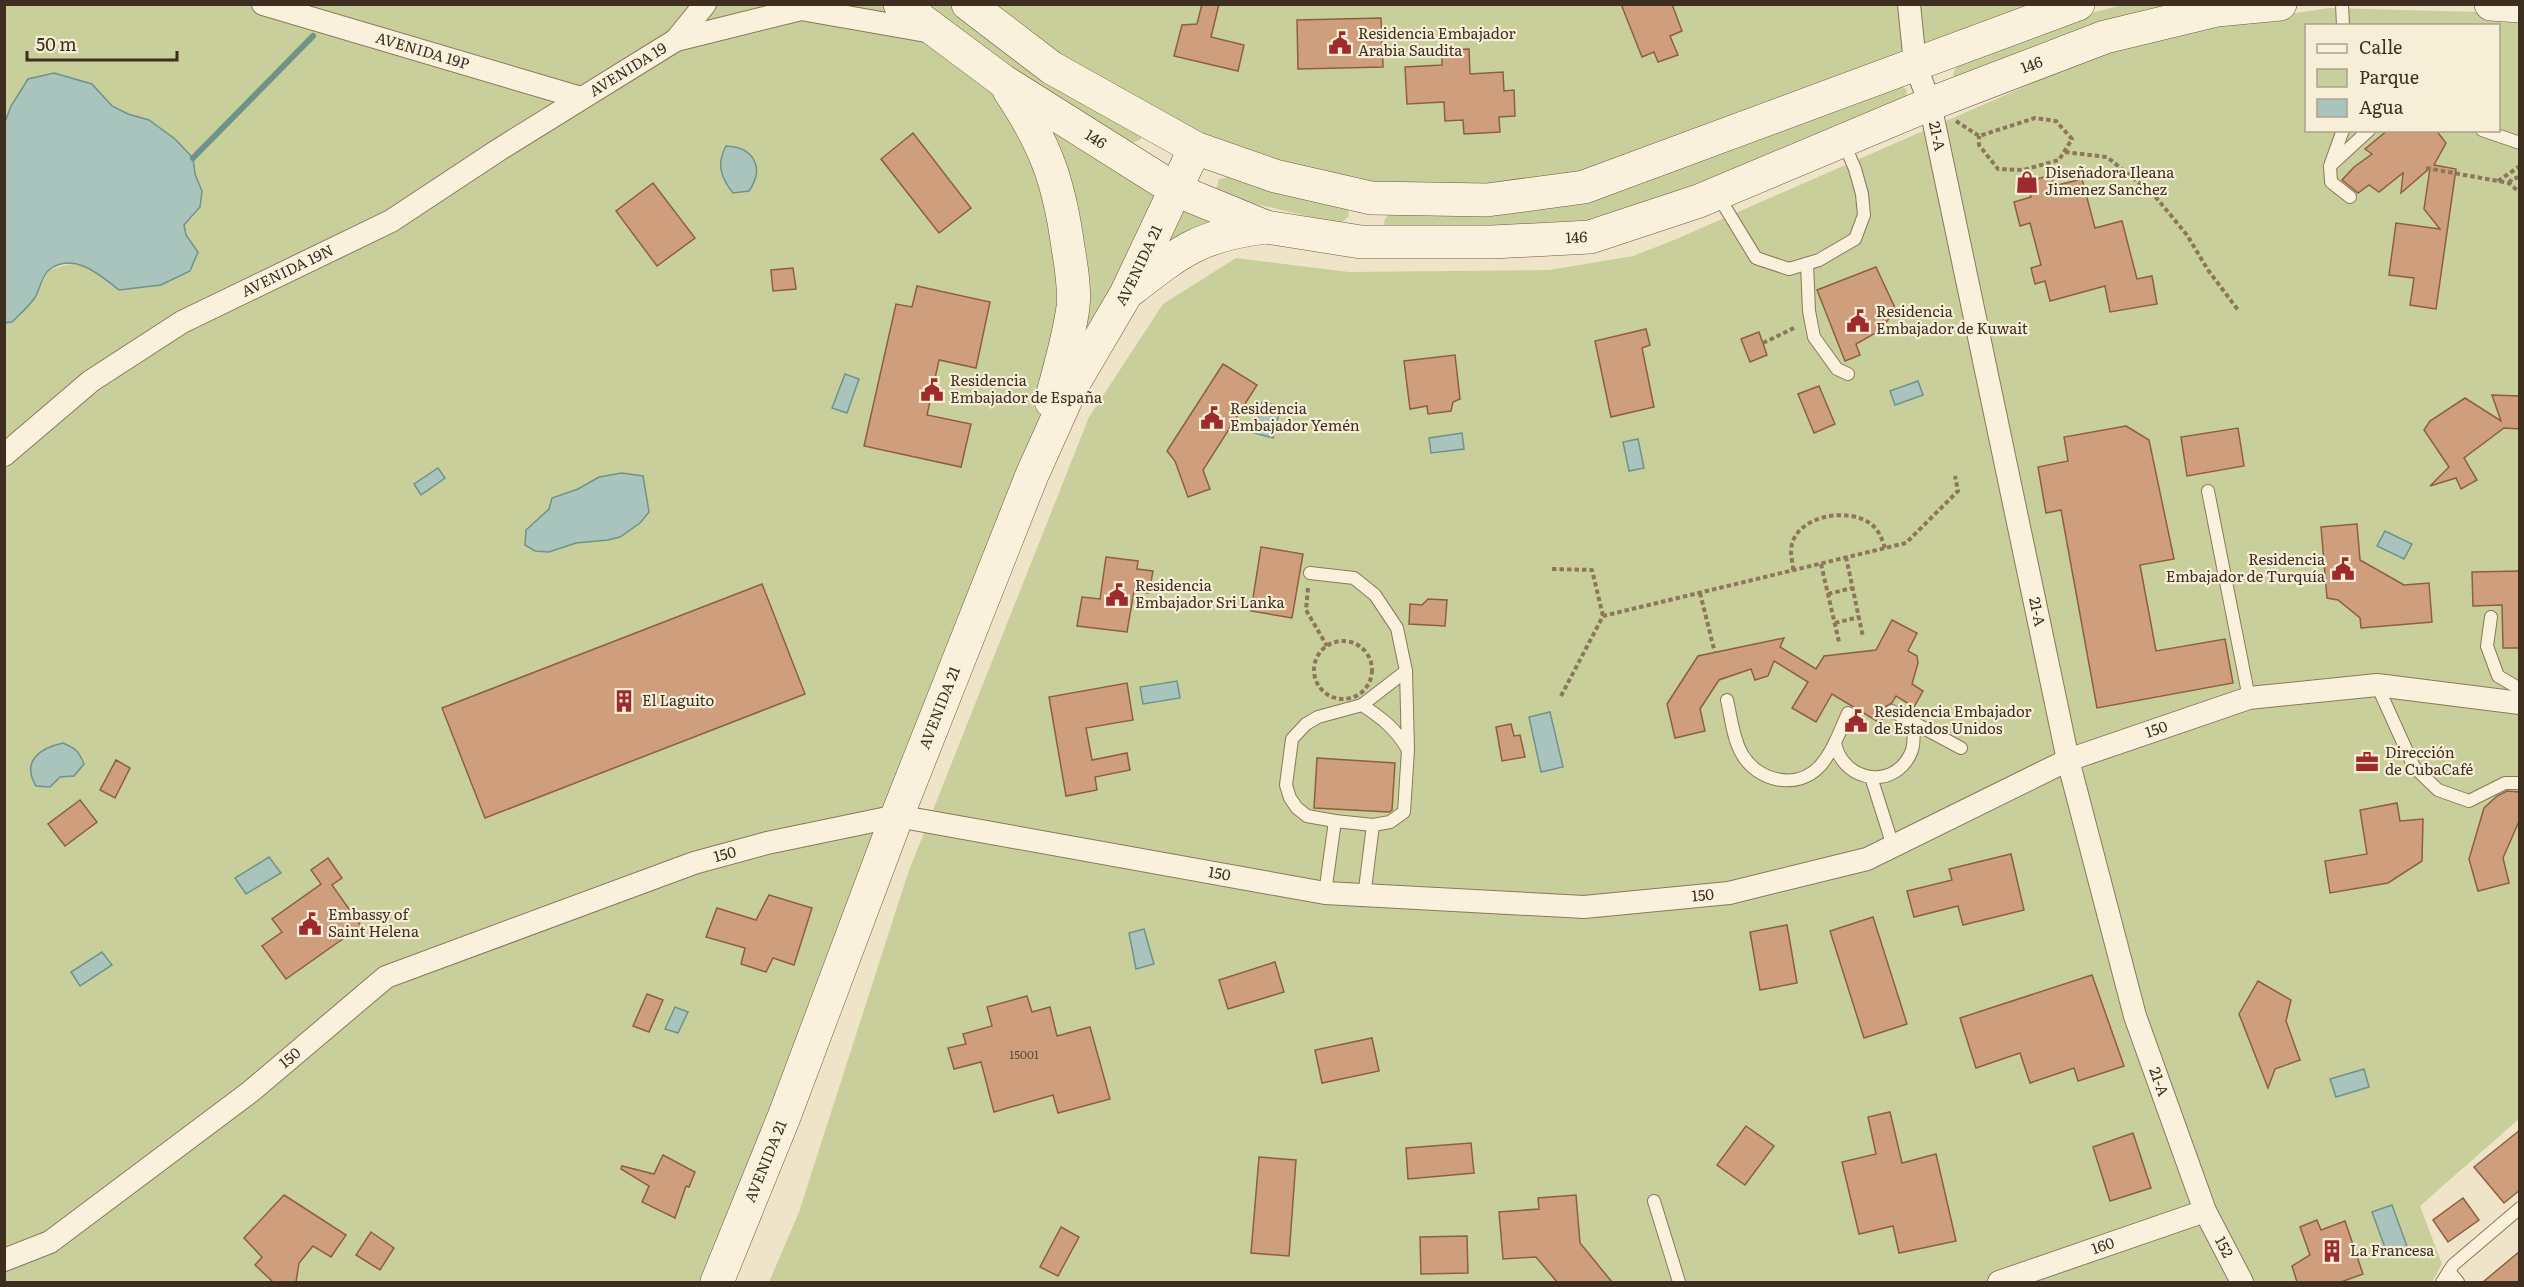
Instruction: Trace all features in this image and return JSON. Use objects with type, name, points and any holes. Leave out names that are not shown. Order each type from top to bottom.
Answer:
[{"type":"main road","name":"146","points":[[900,4],[934,32],[1003,81],[1176,190],[1266,227],[1361,242],[1493,242],[1590,237],[1717,193],[1930,104],[2105,37],[2217,10],[2280,4]]},
{"type":"main road","points":[[968,4],[1052,68],[1195,148],[1275,176],[1371,198],[1487,200],[1584,187],[2078,4]]},
{"type":"main road","points":[[2491,4],[2520,6]]},
{"type":"main road","points":[[1003,81],[1033,126],[1046,153],[1062,204],[1072,273],[1073,305],[1068,334],[1032,475]]},
{"type":"main road","name":"AVENIDA 21","points":[[717,1282],[784,1117],[897,816],[1032,475],[1072,386],[1126,294],[1195,148]]},
{"type":"main road","points":[[1361,242],[1371,198]]},
{"type":"main road","points":[[1126,294],[1184,250],[1205,239],[1236,230],[1266,227]]},
{"type":"street","name":"AVENIDA 19P","points":[[263,4],[581,98]]},
{"type":"street","name":"AVENIDA 19","points":[[676,40],[705,4]]},
{"type":"street","points":[[728,4],[745,22]]},
{"type":"street","name":"21-A","points":[[1909,4],[1915,64],[1930,104],[2068,760],[2135,1016],[2205,1211]]},
{"type":"street","name":"AVENIDA 19","points":[[581,98],[676,40],[803,7],[934,32]]},
{"type":"street","name":"AVENIDA 19N","points":[[4,454],[91,381],[182,322],[390,220],[581,98]]},
{"type":"street","name":"150","points":[[4,1260],[50,1242],[250,1092],[386,977],[694,863],[766,843],[897,816],[1242,880],[1325,893],[1364,897],[1584,907],[1729,893],[1867,859],[2068,760],[2249,698],[2377,685],[2519,702]]},
{"type":"street","name":"160","points":[[1999,1282],[2205,1211]]},
{"type":"street","name":"152","points":[[2205,1211],[2242,1282]]},
{"type":"lane","points":[[2342,4],[2343,24]]},
{"type":"lane","points":[[2342,132],[2330,166],[2331,182],[2350,196]]},
{"type":"lane","points":[[2330,166],[2367,132]]},
{"type":"lane","points":[[2488,132],[2520,143]]},
{"type":"lane","points":[[1717,193],[1756,258],[1789,269],[1819,261],[1855,239],[1864,215],[1862,194],[1855,169],[1843,141]]},
{"type":"lane","points":[[1807,264],[1810,320],[1814,337],[1837,369],[1848,374]]},
{"type":"lane","points":[[2208,492],[2249,698]]},
{"type":"lane","points":[[1310,573],[1354,578],[1375,595],[1397,628],[1406,671],[1408,750],[1404,812],[1390,822],[1373,825],[1307,816],[1290,798],[1286,785],[1293,739],[1306,724],[1318,717],[1362,705],[1406,671]]},
{"type":"lane","points":[[2491,618],[2487,646],[2498,676],[2520,689]]},
{"type":"lane","points":[[2377,685],[2414,767],[2438,790],[2469,801],[2505,783],[2520,783]]},
{"type":"lane","points":[[1727,700],[1740,752],[1750,766],[1762,775],[1776,780],[1791,781],[1806,777],[1818,768],[1835,743],[1848,713]]},
{"type":"lane","points":[[1362,705],[1383,718],[1399,735],[1408,750]]},
{"type":"lane","points":[[1892,711],[1961,748]]},
{"type":"lane","points":[[1835,743],[1837,755],[1845,766],[1858,774],[1871,777],[1884,776],[1897,770],[1906,761],[1912,749],[1913,722]]},
{"type":"lane","points":[[1871,777],[1893,846]]},
{"type":"lane","points":[[1325,893],[1335,821]]},
{"type":"lane","points":[[1364,897],[1373,825]]},
{"type":"lane","points":[[1654,1201],[1679,1282]]},
{"type":"lane","points":[[2442,1282],[2453,1265],[2518,1212]]},
{"type":"lane","points":[[2449,1271],[2458,1282]]},
{"type":"path","points":[[1930,104],[1979,136]]},
{"type":"path","points":[[2035,118],[2056,121],[2072,140],[2059,160],[2023,170],[1998,169],[1980,145],[1979,136],[2035,118]]},
{"type":"path","points":[[2064,152],[2107,158],[2154,195],[2187,236],[2208,270],[2238,310]]},
{"type":"path","points":[[2497,181],[2520,166]]},
{"type":"path","points":[[2426,168],[2508,183],[2520,193]]},
{"type":"path","points":[[2508,183],[2520,177]]},
{"type":"path","points":[[1762,343],[1810,320]]},
{"type":"path","points":[[1603,616],[1906,543],[1958,491],[1955,476]]},
{"type":"path","points":[[1793,570],[1791,550],[1796,536],[1811,521],[1830,516],[1853,516],[1871,524],[1881,535],[1886,548]]},
{"type":"path","points":[[1846,558],[1863,637]]},
{"type":"path","points":[[1821,564],[1839,642]]},
{"type":"path","points":[[1552,569],[1592,570],[1603,616],[1561,696]]},
{"type":"path","points":[[1310,573],[1306,610],[1328,646]]},
{"type":"path","points":[[1828,594],[1852,588]]},
{"type":"path","points":[[1700,592],[1715,653]]},
{"type":"path","points":[[1835,623],[1859,617]]},
{"type":"path","points":[[1345,641],[1354,643],[1368,655],[1372,664],[1370,682],[1357,696],[1338,699],[1321,689],[1314,671],[1320,653],[1328,646],[1345,641]]},
{"type":"green space","name":"El Laguito","points":[[5,5],[900,5],[1176,190],[1072,386],[718,1282],[5,1282],[5,323],[12,322],[34,299],[48,271],[75,264],[100,275],[191,240],[186,235],[184,225],[192,218],[202,191],[195,174],[193,158],[149,120],[128,114],[112,106],[92,84],[5,122]]},
{"type":"green space","points":[[923,5],[956,5],[1142,136],[1140,140],[1132,143],[1118,136],[1010,68]]},
{"type":"green space","points":[[968,5],[2078,5],[1584,187],[1487,200],[1275,176]]},
{"type":"green space","points":[[2122,5],[2196,5],[1955,81],[1953,74],[1957,66],[2072,18]]},
{"type":"green space","points":[[2329,8],[2519,13],[2519,1119],[2420,1206],[2442,1264],[2432,1282],[769,1282],[799,1212],[908,873],[1089,417],[1163,304],[1236,258],[1349,272],[1549,270],[1633,256],[2099,54],[2215,25]]},
{"type":"green space","points":[[1902,86],[1907,90],[1906,101],[1891,110],[1605,218],[1560,227],[1390,231],[1384,225],[1390,213],[1528,208]]},
{"type":"green space","points":[[1233,176],[1348,208],[1349,216],[1342,222],[1333,222],[1222,196],[1216,189],[1219,179]]},
{"type":"green space","points":[[1185,206],[1224,222],[1160,251]]},
{"type":"water","points":[[54,73],[92,84],[112,106],[128,114],[149,120],[175,139],[193,158],[195,174],[202,191],[200,207],[184,225],[186,235],[198,252],[190,271],[161,285],[119,290],[86,267],[67,263],[58,265],[46,273],[36,296],[29,305],[12,322],[5,323],[5,122],[11,106],[28,79]]},
{"type":"water","points":[[726,146],[744,150],[754,160],[756,174],[749,191],[733,193],[725,182],[721,171],[721,159]]},
{"type":"water","points":[[845,374],[859,379],[847,413],[832,408]]},
{"type":"water","points":[[1918,381],[1923,395],[1895,405],[1890,391]]},
{"type":"water","points":[[1262,402],[1281,406],[1273,438],[1254,433]]},
{"type":"water","points":[[1462,433],[1464,449],[1431,453],[1429,438]]},
{"type":"water","points":[[1638,439],[1644,468],[1629,471],[1623,442]]},
{"type":"water","points":[[438,468],[445,478],[421,495],[414,484]]},
{"type":"water","points":[[622,473],[643,476],[649,512],[640,523],[620,537],[576,543],[549,552],[535,551],[525,545],[526,530],[549,509],[552,498],[578,489],[599,477]]},
{"type":"water","points":[[2385,531],[2412,544],[2404,559],[2377,546]]},
{"type":"water","points":[[1177,681],[1180,698],[1143,704],[1140,687]]},
{"type":"water","points":[[1550,712],[1563,767],[1541,772],[1529,717]]},
{"type":"water","points":[[63,743],[76,750],[84,764],[74,776],[60,777],[50,787],[36,786],[31,769],[35,757],[47,748]]},
{"type":"water","points":[[269,857],[281,873],[246,894],[235,878]]},
{"type":"water","points":[[1144,929],[1154,964],[1136,969],[1129,933]]},
{"type":"water","points":[[102,952],[112,965],[80,986],[71,972]]},
{"type":"water","points":[[675,1007],[688,1012],[678,1033],[665,1029]]},
{"type":"water","points":[[2364,1069],[2369,1087],[2336,1097],[2330,1079]]},
{"type":"water","points":[[2392,1205],[2408,1249],[2388,1256],[2372,1212]]},
{"type":"building","points":[[1202,4],[1219,4],[1211,37],[1244,45],[1238,71],[1174,56],[1182,25],[1197,24]]},
{"type":"building","points":[[1621,4],[1672,4],[1682,31],[1670,36],[1678,55],[1658,62],[1654,52],[1642,57]]},
{"type":"building","name":"Residencia Embajador Arabia Saudita","points":[[1381,18],[1383,67],[1298,69],[1297,20]]},
{"type":"building","points":[[1469,49],[1470,74],[1503,72],[1504,91],[1514,90],[1515,116],[1499,117],[1500,132],[1464,134],[1463,120],[1445,121],[1444,102],[1407,104],[1405,67],[1442,65],[1442,50]]},
{"type":"building","points":[[2386,132],[2438,132],[2446,143],[2434,165],[2456,169],[2436,309],[2410,305],[2414,278],[2389,275],[2396,223],[2440,229],[2424,209],[2430,168],[2401,193],[2403,173],[2379,192],[2369,185],[2358,193],[2342,180],[2354,167],[2372,154],[2365,149]]},
{"type":"building","points":[[913,133],[971,208],[939,233],[881,159]]},
{"type":"building","points":[[2051,175],[2054,186],[2082,179],[2095,228],[2122,221],[2137,279],[2152,276],[2157,304],[2110,312],[2105,286],[2050,301],[2045,281],[2035,284],[2031,268],[2041,265],[2030,223],[2020,226],[2014,202],[2031,197],[2027,182]]},
{"type":"building","points":[[653,183],[695,238],[657,266],[616,211]]},
{"type":"building","name":"Residencia Embajador de Kuwait","points":[[1876,267],[1896,310],[1879,331],[1856,344],[1860,355],[1845,361],[1817,290]]},
{"type":"building","points":[[793,268],[796,289],[773,291],[771,270]]},
{"type":"building","points":[[917,286],[990,302],[976,368],[939,360],[927,415],[971,424],[961,467],[864,446],[896,304],[912,307]]},
{"type":"building","points":[[1646,329],[1650,345],[1642,348],[1654,407],[1611,417],[1595,341]]},
{"type":"building","points":[[1759,332],[1767,355],[1750,362],[1741,339]]},
{"type":"building","points":[[1455,355],[1460,399],[1453,402],[1451,411],[1428,414],[1427,406],[1410,409],[1404,361]]},
{"type":"building","name":"Residencia Embajador Yemén","points":[[1223,364],[1257,385],[1203,470],[1210,489],[1188,497],[1175,461],[1167,451]]},
{"type":"building","points":[[1819,386],[1835,424],[1814,433],[1798,394]]},
{"type":"building","points":[[2492,395],[2520,396],[2520,429],[2504,428],[2464,458],[2477,480],[2461,489],[2456,478],[2430,486],[2449,467],[2424,430],[2430,421],[2465,398],[2501,421]]},
{"type":"building","points":[[2126,426],[2149,440],[2174,559],[2140,565],[2156,651],[2225,639],[2233,683],[2097,708],[2061,510],[2046,513],[2038,467],[2068,461],[2064,437]]},
{"type":"building","points":[[2238,428],[2244,466],[2187,476],[2181,437]]},
{"type":"building","name":"Residencia Embajador de Turquía","points":[[2357,524],[2360,560],[2404,585],[2429,583],[2432,622],[2361,628],[2360,618],[2338,600],[2327,598],[2321,527]]},
{"type":"building","points":[[1261,547],[1303,554],[1292,618],[1251,611]]},
{"type":"building","name":"Residencia Embajador Sri Lanka","points":[[1106,557],[1138,561],[1137,569],[1153,571],[1149,593],[1134,591],[1127,632],[1077,626],[1082,597],[1100,599]]},
{"type":"building","points":[[2520,571],[2520,648],[2503,648],[2502,605],[2473,606],[2472,572]]},
{"type":"building","name":"El Laguito","points":[[762,584],[805,694],[485,818],[442,708]]},
{"type":"building","points":[[1428,599],[1447,600],[1445,626],[1409,624],[1410,604],[1422,605]]},
{"type":"building","points":[[1892,620],[1917,633],[1908,651],[1917,656],[1918,663],[1912,684],[1923,691],[1914,707],[1896,696],[1892,703],[1885,707],[1885,714],[1880,723],[1832,694],[1816,722],[1792,708],[1808,682],[1774,661],[1768,676],[1755,680],[1751,669],[1719,680],[1700,709],[1705,731],[1675,738],[1667,704],[1698,656],[1784,638],[1780,647],[1816,669],[1824,656],[1876,650]]},
{"type":"building","points":[[1127,683],[1133,720],[1086,728],[1092,760],[1127,753],[1130,770],[1095,777],[1097,790],[1066,796],[1049,697]]},
{"type":"building","points":[[1511,724],[1514,736],[1520,735],[1525,757],[1502,761],[1496,727]]},
{"type":"building","points":[[1317,758],[1395,763],[1392,810],[1389,812],[1314,808]]},
{"type":"building","points":[[116,760],[130,768],[115,798],[100,790]]},
{"type":"building","points":[[2507,791],[2520,792],[2520,819],[2503,858],[2509,883],[2478,891],[2469,859],[2484,808],[2497,796]]},
{"type":"building","points":[[80,800],[97,822],[65,846],[48,824]]},
{"type":"building","points":[[2397,803],[2400,821],[2423,819],[2422,861],[2388,883],[2330,893],[2325,861],[2367,854],[2360,810]]},
{"type":"building","points":[[2011,854],[2024,910],[1963,925],[1958,906],[1914,917],[1907,891],[1952,880],[1949,869]]},
{"type":"building","points":[[328,858],[342,878],[332,885],[361,926],[286,979],[262,946],[282,932],[272,919],[321,884],[311,870]]},
{"type":"building","points":[[769,895],[812,908],[794,965],[773,958],[766,972],[741,964],[745,948],[706,937],[717,908],[756,920]]},
{"type":"building","points":[[1873,917],[1907,1024],[1864,1038],[1830,931]]},
{"type":"building","points":[[1787,925],[1797,983],[1760,990],[1750,932]]},
{"type":"building","points":[[1275,962],[1284,992],[1228,1009],[1219,980]]},
{"type":"building","points":[[2092,975],[2124,1066],[2078,1081],[2074,1068],[2030,1083],[2020,1053],[1976,1068],[1960,1018]]},
{"type":"building","points":[[2258,981],[2291,1000],[2286,1021],[2300,1060],[2275,1069],[2268,1088],[2239,1014]]},
{"type":"building","points":[[647,994],[663,1000],[649,1032],[633,1026]]},
{"type":"building","points":[[1027,996],[1032,1012],[1050,1007],[1057,1036],[1090,1027],[1110,1099],[1058,1113],[1053,1095],[994,1112],[981,1062],[954,1069],[948,1048],[966,1044],[963,1034],[992,1026],[987,1007]]},
{"type":"building","points":[[1372,1038],[1379,1071],[1322,1083],[1315,1050]]},
{"type":"building","points":[[1890,1112],[1902,1163],[1936,1154],[1956,1241],[1899,1253],[1893,1226],[1859,1234],[1842,1162],[1876,1154],[1868,1117]]},
{"type":"building","points":[[1746,1126],[1774,1146],[1745,1185],[1717,1165]]},
{"type":"building","points":[[2520,1130],[2520,1190],[2504,1203],[2474,1167]]},
{"type":"building","points":[[2133,1133],[2151,1188],[2110,1201],[2093,1147]]},
{"type":"building","points":[[1471,1143],[1474,1173],[1408,1179],[1406,1148]]},
{"type":"building","points":[[663,1155],[695,1172],[689,1187],[686,1186],[675,1218],[642,1202],[649,1186],[621,1169],[622,1166],[654,1174]]},
{"type":"building","points":[[1259,1157],[1296,1160],[1289,1256],[1251,1253]]},
{"type":"building","points":[[284,1195],[346,1235],[331,1257],[313,1246],[299,1263],[296,1282],[273,1282],[255,1265],[262,1257],[244,1238]]},
{"type":"building","points":[[1576,1195],[1580,1243],[1612,1282],[1557,1282],[1536,1257],[1503,1259],[1499,1212],[1539,1209],[1538,1198]]},
{"type":"building","points":[[2463,1198],[2479,1220],[2448,1242],[2433,1220]]},
{"type":"building","name":"La Francesa","points":[[2317,1220],[2321,1230],[2345,1221],[2363,1274],[2341,1282],[2297,1282],[2292,1266],[2310,1255],[2300,1227]]},
{"type":"building","points":[[1061,1227],[1079,1237],[1058,1276],[1040,1267]]},
{"type":"building","points":[[371,1232],[394,1248],[380,1270],[356,1255]]},
{"type":"building","points":[[1467,1236],[1468,1273],[1421,1274],[1420,1237]]},
{"type":"building","points":[[2520,1251],[2520,1282],[2483,1282]]},
{"type":"waterway","points":[[193,158],[313,36]]},
{"type":"place","name":"Residencia Embajador Arabia Saudita","points":[[1340,43]]},
{"type":"place","name":"Diseñadora Ileana Jimenez Sanchez","points":[[2027,182]]},
{"type":"place","name":"Residencia Embajador de Kuwait","points":[[1858,321]]},
{"type":"place","name":"Residencia Embajador de España","points":[[932,390]]},
{"type":"place","name":"Residencia Embajador Yemén","points":[[1212,418]]},
{"type":"place","name":"Residencia Embajador de Turquía","points":[[2343,569]]},
{"type":"place","name":"Residencia Embajador Sri Lanka","points":[[1117,595]]},
{"type":"place","name":"El Laguito","points":[[624,701]]},
{"type":"place","name":"Residencia Embajador de Estados Unidos","points":[[1856,721]]},
{"type":"place","name":"Dirección de CubaCafé","points":[[2367,762]]},
{"type":"place","name":"Embassy of Saint Helena","points":[[310,924]]},
{"type":"place","name":"La Francesa","points":[[2332,1251]]}]
